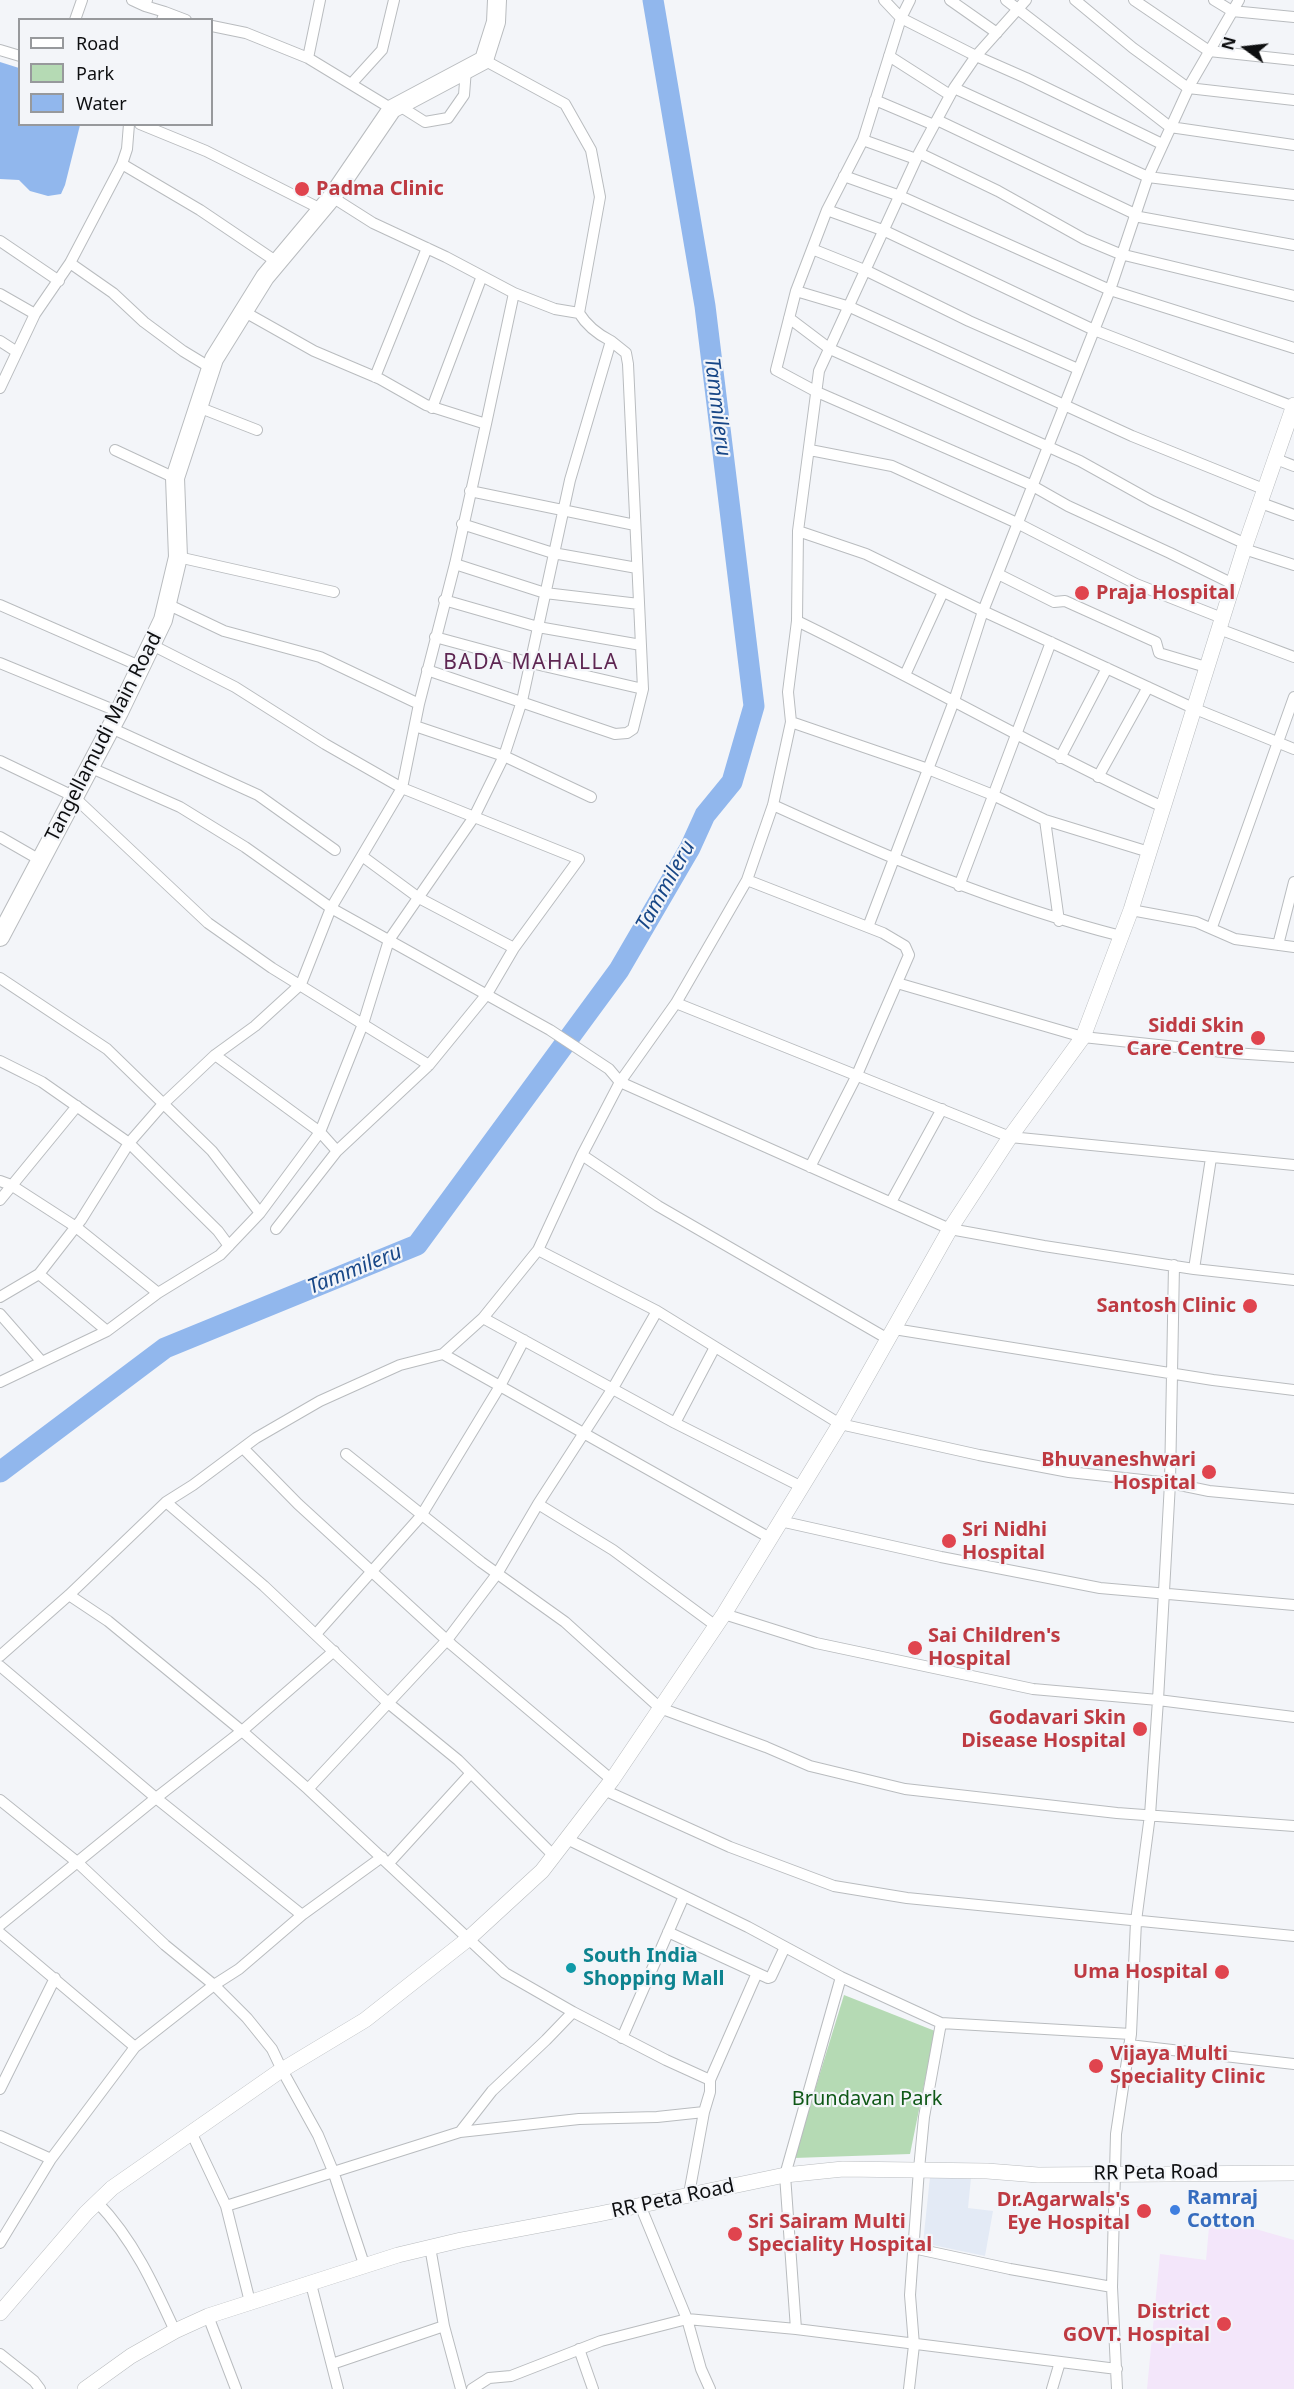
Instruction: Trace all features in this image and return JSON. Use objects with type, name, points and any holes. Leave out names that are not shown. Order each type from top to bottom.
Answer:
[{"type":"main road","points":[[484,60],[496,22],[497,0]]},
{"type":"main road","name":"Tangellamudi Main Road","points":[[0,937],[115,720],[164,620],[178,557],[175,478],[214,358],[265,277],[327,203],[395,107],[484,60]]},
{"type":"main road","points":[[0,2313],[112,2188],[282,2070],[365,2020],[468,1939],[542,1871],[608,1785],[720,1620],[840,1424],[950,1229],[1010,1137],[1083,1037],[1131,910],[1220,623],[1294,406]]},
{"type":"main road","name":"RR Peta Road","points":[[85,2389],[130,2356],[175,2331],[208,2316],[250,2302],[430,2247],[785,2175],[843,2169],[919,2169],[1038,2175],[1294,2173]]},
{"type":"street","points":[[76,18],[82,0]]},
{"type":"street","points":[[132,0],[146,3],[164,16]]},
{"type":"street","points":[[308,58],[320,0]]},
{"type":"street","points":[[352,83],[382,50],[394,0]]},
{"type":"street","points":[[884,0],[901,18],[1162,144]]},
{"type":"street","points":[[910,0],[901,18],[863,140],[827,210],[796,291],[776,369],[817,392],[1031,485],[1068,506],[1233,584]]},
{"type":"street","points":[[950,0],[996,33]]},
{"type":"street","points":[[1006,0],[1170,127],[1294,145]]},
{"type":"street","points":[[0,1656],[166,1502],[256,1438],[320,1401],[400,1365],[443,1353],[483,1318],[538,1250],[582,1155],[620,1082],[676,1003],[747,880],[772,805],[791,722],[788,692],[797,621],[798,531],[819,371],[935,122],[976,56],[1026,0]]},
{"type":"street","points":[[1075,0],[1133,48],[1188,88],[1294,100]]},
{"type":"street","points":[[1134,0],[1209,51],[1294,60]]},
{"type":"street","points":[[1214,0],[1232,11],[1294,17]]},
{"type":"street","points":[[868,927],[954,700],[983,611],[1110,290],[1120,254],[1162,144],[1188,88],[1239,0]]},
{"type":"street","points":[[213,26],[246,33],[308,58],[425,123],[448,118],[464,95],[466,69]]},
{"type":"street","points":[[0,50],[18,55]]},
{"type":"street","points":[[889,56],[952,92],[1149,177],[1294,195]]},
{"type":"street","points":[[427,670],[615,734],[627,733],[633,729],[643,689],[628,364],[626,353],[611,341],[597,334],[579,313],[600,197],[591,150],[565,104],[484,60]]},
{"type":"street","points":[[875,100],[935,122],[1134,215],[1294,245]]},
{"type":"street","points":[[0,388],[35,314],[70,263],[122,164],[127,149],[129,126]]},
{"type":"street","points":[[145,126],[373,223],[514,293],[555,309],[579,313]]},
{"type":"street","points":[[863,140],[918,156],[999,191],[1084,239],[1120,254],[1294,296]]},
{"type":"street","points":[[122,164],[201,210],[277,262]]},
{"type":"street","points":[[844,176],[900,196],[1110,290],[1294,348]]},
{"type":"street","points":[[827,210],[885,231],[1094,330],[1294,406]]},
{"type":"street","points":[[0,241],[59,281]]},
{"type":"street","points":[[375,377],[427,248]]},
{"type":"street","points":[[812,249],[867,271],[969,321],[1078,369]]},
{"type":"street","points":[[70,263],[112,293],[159,334],[211,368]]},
{"type":"street","points":[[432,408],[482,276]]},
{"type":"street","points":[[796,291],[850,307],[1263,497],[1294,515]]},
{"type":"street","points":[[0,1297],[39,1274],[76,1227],[129,1143],[163,1104],[215,1055],[255,1026],[301,984],[331,908],[402,788],[427,670],[455,564],[514,293]]},
{"type":"street","points":[[0,294],[35,314]]},
{"type":"street","points":[[243,311],[314,351],[375,377],[432,408],[486,424]]},
{"type":"street","points":[[789,318],[830,349],[1080,461],[1152,501],[1245,547],[1294,566]]},
{"type":"street","points":[[0,341],[17,352]]},
{"type":"street","points":[[1,1380],[107,1331],[158,1293],[220,1255],[260,1213],[320,1132],[363,1024],[389,940],[474,817],[504,756],[522,701],[563,511],[611,341]]},
{"type":"street","points":[[198,407],[256,430]]},
{"type":"street","points":[[115,450],[175,478]]},
{"type":"street","points":[[810,450],[892,466],[1017,523],[1136,584],[1294,657]]},
{"type":"street","points":[[1276,459],[1294,466]]},
{"type":"street","points":[[470,491],[635,525]]},
{"type":"street","points":[[462,524],[553,553],[637,568]]},
{"type":"street","points":[[798,531],[866,554],[1193,708],[1294,749]]},
{"type":"street","points":[[178,557],[334,592]]},
{"type":"street","points":[[455,564],[545,594],[639,604]]},
{"type":"street","points":[[998,574],[1054,602],[1065,601],[1156,642],[1159,653],[1206,667]]},
{"type":"street","points":[[905,675],[943,591]]},
{"type":"street","points":[[444,600],[538,627],[641,645]]},
{"type":"street","points":[[167,604],[224,631],[320,657],[419,704]]},
{"type":"street","points":[[0,605],[142,667]]},
{"type":"street","points":[[797,621],[954,700],[1060,758],[1163,807]]},
{"type":"street","points":[[435,637],[531,663],[643,689]]},
{"type":"street","points":[[959,886],[1051,642]]},
{"type":"street","points":[[152,645],[235,687],[325,744],[402,788],[579,859],[514,948],[487,994],[429,1065],[337,1151],[276,1229]]},
{"type":"street","points":[[0,663],[258,795],[335,850]]},
{"type":"street","points":[[1060,758],[1107,668]]},
{"type":"street","points":[[1098,777],[1148,687]]},
{"type":"street","points":[[1212,927],[1294,697]]},
{"type":"street","points":[[791,722],[928,769],[993,795],[1045,820],[1149,852]]},
{"type":"street","points":[[415,726],[504,756],[591,797]]},
{"type":"street","points":[[0,761],[73,796],[208,923],[272,968],[429,1065]]},
{"type":"street","points":[[89,767],[180,807],[245,847],[331,908],[550,1030],[609,1069],[620,1082],[950,1229],[1194,1269],[1294,1280]]},
{"type":"street","points":[[772,805],[894,860],[959,886],[1059,921],[1121,936]]},
{"type":"street","points":[[1045,820],[1059,921]]},
{"type":"street","points":[[0,837],[40,860]]},
{"type":"street","points":[[362,856],[419,898],[514,948]]},
{"type":"street","points":[[747,880],[896,939],[908,951],[908,961],[856,1077],[810,1167]]},
{"type":"street","points":[[1278,945],[1294,882]]},
{"type":"street","points":[[1131,910],[1196,922],[1212,927],[1229,938],[1294,947]]},
{"type":"street","points":[[0,978],[107,1049],[212,1151],[260,1213]]},
{"type":"street","points":[[897,983],[1083,1037],[1294,1057]]},
{"type":"street","points":[[676,1003],[1010,1137],[1294,1165]]},
{"type":"street","points":[[215,1055],[320,1132],[337,1151]]},
{"type":"street","points":[[0,1061],[42,1082],[129,1143],[218,1231],[229,1246]]},
{"type":"street","points":[[0,1200],[5,1183],[77,1106]]},
{"type":"street","points":[[891,1202],[942,1109]]},
{"type":"street","points":[[582,1155],[658,1206],[891,1334],[1294,1389]]},
{"type":"street","points":[[1194,1269],[1211,1158]]},
{"type":"street","points":[[5,1183],[76,1227],[158,1293]]},
{"type":"street","points":[[538,1250],[657,1311],[840,1424],[1033,1466],[1170,1483],[1209,1491],[1294,1499]]},
{"type":"street","points":[[1117,2389],[1112,2287],[1116,2134],[1130,2039],[1136,1921],[1150,1815],[1158,1700],[1170,1483],[1174,1374],[1174,1265]]},
{"type":"street","points":[[39,1274],[107,1331]]},
{"type":"street","points":[[308,1789],[447,1640],[497,1574],[538,1504],[613,1388],[657,1311]]},
{"type":"street","points":[[0,1314],[42,1362]]},
{"type":"street","points":[[483,1318],[675,1423],[802,1487]]},
{"type":"street","points":[[316,1634],[422,1516],[500,1386],[524,1340]]},
{"type":"street","points":[[675,1423],[715,1347]]},
{"type":"street","points":[[443,1353],[770,1538]]},
{"type":"street","points":[[243,1448],[298,1504],[608,1785],[730,1847],[834,1886],[907,1898],[1294,1936]]},
{"type":"street","points":[[346,1454],[497,1574],[565,1622],[660,1708],[766,1747],[810,1766],[905,1789],[1150,1815],[1294,1826]]},
{"type":"street","points":[[166,1502],[334,1650],[387,1702],[471,1773],[554,1856]]},
{"type":"street","points":[[538,1504],[720,1620],[1033,1689],[1158,1700],[1294,1717]]},
{"type":"street","points":[[780,1521],[1051,1580],[1100,1588],[1294,1605]]},
{"type":"street","points":[[69,1594],[108,1621],[243,1731],[505,1973],[622,2038],[710,2080]]},
{"type":"street","points":[[0,1925],[156,1798],[243,1731],[334,1650]]},
{"type":"street","points":[[0,1666],[156,1798],[303,1915]]},
{"type":"street","points":[[0,2243],[51,2159],[135,2047],[214,1985],[239,1969],[303,1915],[385,1860],[471,1773]]},
{"type":"street","points":[[0,1800],[77,1862],[165,1946],[214,1985],[272,2049],[318,2135],[333,2171],[365,2267]]},
{"type":"street","points":[[567,1839],[841,1977],[941,2023],[1130,2039],[1294,2064]]},
{"type":"street","points":[[622,2038],[684,1896]]},
{"type":"street","points":[[668,1932],[768,1978],[771,1977],[784,1947]]},
{"type":"street","points":[[0,1933],[135,2047]]},
{"type":"street","points":[[689,2194],[704,2112],[710,2092],[710,2080],[757,1973]]},
{"type":"street","points":[[796,2329],[785,2175],[841,1977]]},
{"type":"street","points":[[0,2089],[55,1978]]},
{"type":"street","points":[[460,2132],[492,2091],[573,2012]]},
{"type":"street","points":[[909,2389],[914,2345],[910,2295],[919,2169],[924,2117],[941,2023]]},
{"type":"street","points":[[226,2206],[460,2132],[579,2119],[657,2117],[704,2112]]},
{"type":"street","points":[[191,2132],[226,2206],[250,2302]]},
{"type":"street","points":[[0,2136],[51,2159]]},
{"type":"street","points":[[98,2202],[113,2218],[139,2258],[175,2331]]},
{"type":"street","points":[[640,2205],[687,2319],[701,2368],[710,2389]]},
{"type":"street","points":[[430,2247],[444,2326],[461,2389]]},
{"type":"street","points":[[913,2248],[1010,2269],[1112,2287]]},
{"type":"street","points":[[311,2284],[338,2389]]},
{"type":"street","points":[[208,2316],[236,2389]]},
{"type":"street","points":[[472,2389],[489,2378],[512,2376],[601,2341],[687,2319],[796,2329],[1117,2369]]},
{"type":"street","points":[[332,2364],[444,2326]]},
{"type":"street","points":[[579,2349],[594,2389]]},
{"type":"street","points":[[0,2354],[34,2381],[40,2389]]},
{"type":"street","points":[[1052,2389],[1060,2362]]},
{"type":"shaded area","points":[[930,2177],[971,2178],[968,2208],[993,2211],[985,2256],[923,2243]]},
{"type":"shaded area","name":"District GOVT. Hospital","points":[[1210,2216],[1294,2240],[1294,2389],[1147,2389],[1160,2254],[1206,2260]]},
{"type":"green space","name":"Brundavan Park","points":[[844,1995],[935,2031],[910,2154],[794,2158]]},
{"type":"water","points":[[0,62],[18,68],[18,126],[80,126],[61,194],[48,196],[30,191],[19,180],[0,179]]},
{"type":"waterway","name":"Tammileru","points":[[0,1472],[165,1348],[417,1245],[619,970],[690,848],[705,815],[732,782],[754,706],[705,306],[653,0]]},
{"type":"place","name":"Padma Clinic","points":[[302,189]]},
{"type":"place","name":"Praja Hospital","points":[[1082,593]]},
{"type":"place","name":"Siddi Skin Care Centre","points":[[1258,1038]]},
{"type":"place","name":"Santosh Clinic","points":[[1250,1306]]},
{"type":"place","name":"Bhuvaneshwari Hospital","points":[[1209,1472]]},
{"type":"place","name":"Sri Nidhi Hospital","points":[[949,1541]]},
{"type":"place","name":"Sai Children's Hospital","points":[[915,1648]]},
{"type":"place","name":"Godavari Skin Disease Hospital","points":[[1140,1729]]},
{"type":"place","name":"South India Shopping Mall","points":[[571,1968]]},
{"type":"place","name":"Uma Hospital","points":[[1222,1972]]},
{"type":"place","name":"Vijaya Multi Speciality Clinic","points":[[1096,2066]]},
{"type":"place","name":"Ramraj Cotton","points":[[1175,2210]]},
{"type":"place","name":"Dr.Agarwals's Eye Hospital","points":[[1144,2211]]},
{"type":"place","name":"Sri Sairam Multi Speciality Hospital","points":[[735,2234]]},
{"type":"place","name":"District GOVT. Hospital","points":[[1224,2324]]},
{"type":"district","name":"BADA MAHALLA","points":[[531,663]]}]
